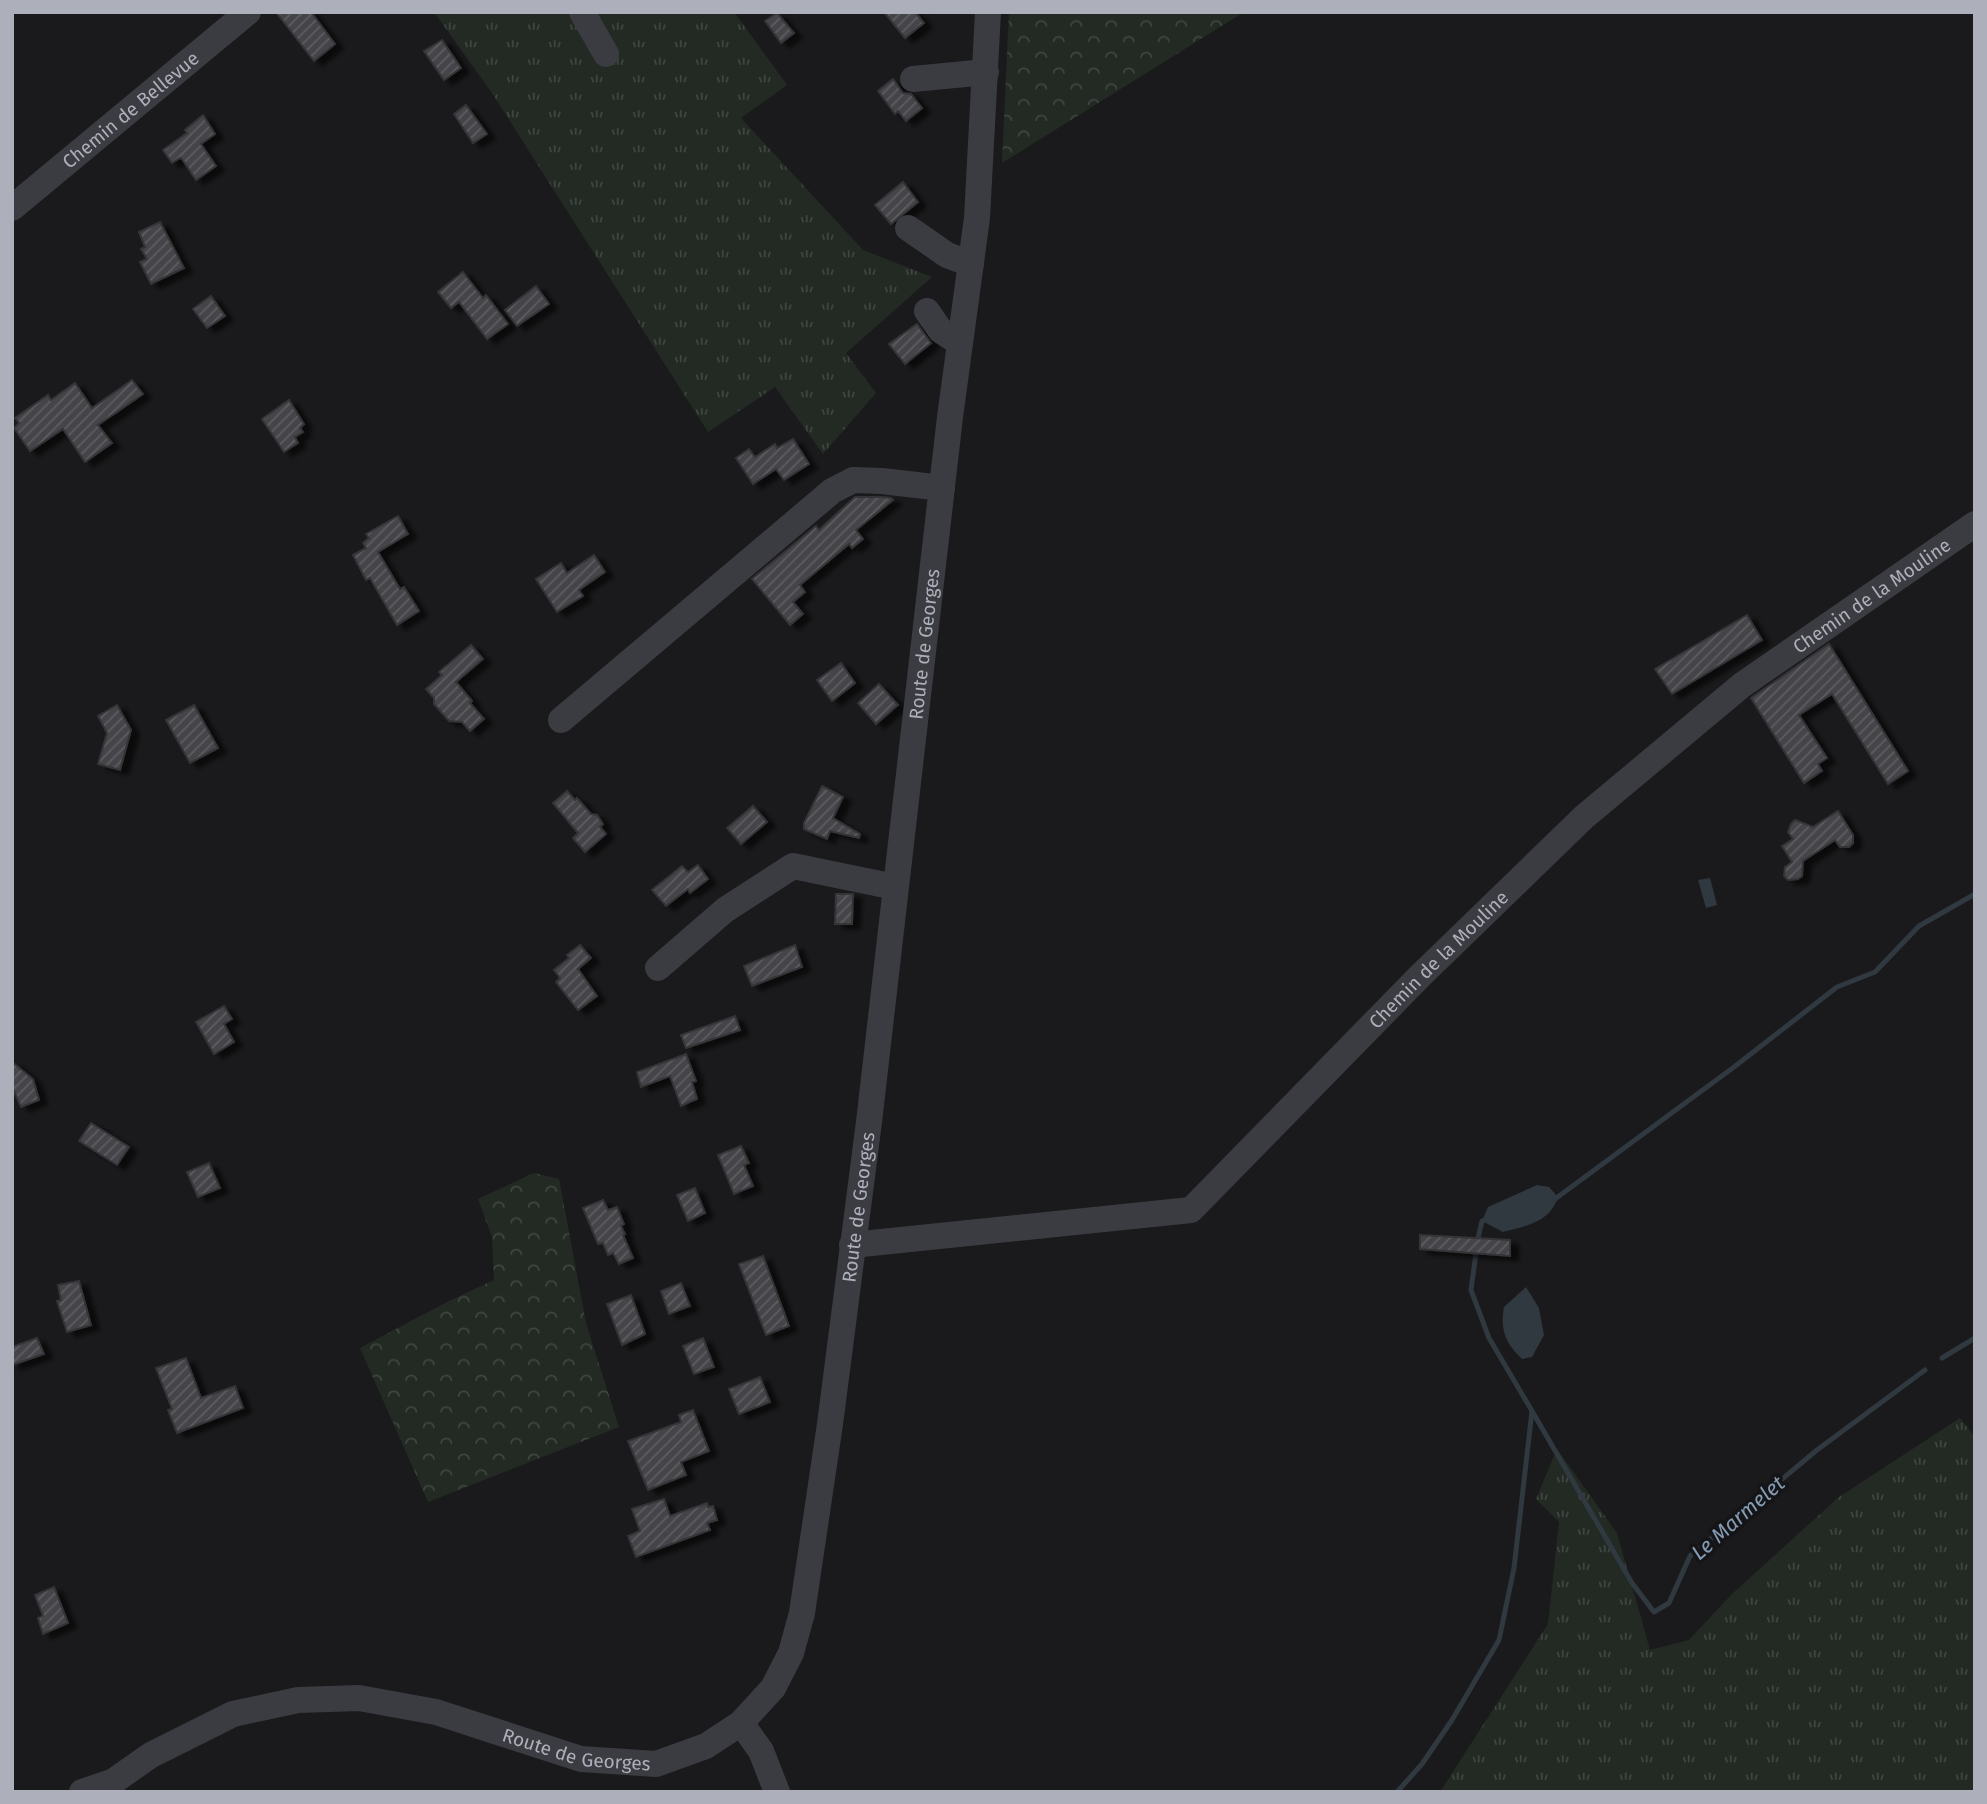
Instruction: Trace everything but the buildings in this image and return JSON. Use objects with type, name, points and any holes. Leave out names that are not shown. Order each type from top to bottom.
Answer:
[{"type":"street","name":"Chemin de Bellevue","points":[[12,208],[248,12]]},
{"type":"street","points":[[582,12],[606,54]]},
{"type":"street","name":"Route de Georges","points":[[82,1792],[110,1786],[151,1755],[233,1714],[298,1700],[359,1698],[436,1712],[581,1759],[656,1763],[706,1746],[741,1723],[773,1688],[791,1653],[802,1613],[830,1424],[971,264],[988,12]]},
{"type":"street","points":[[913,79],[986,72]]},
{"type":"street","points":[[908,228],[947,255],[971,264]]},
{"type":"street","points":[[927,311],[940,330],[960,343]]},
{"type":"street","points":[[561,720],[832,491],[852,480],[942,488]]},
{"type":"street","name":"Chemin de la Mouline","points":[[852,1245],[1191,1210],[1409,986],[1584,817],[1742,685],[1975,524]]},
{"type":"street","points":[[658,968],[725,910],[793,866],[895,887]]},
{"type":"street","points":[[741,1723],[761,1752],[777,1792]]},
{"type":"green space","points":[[434,12],[734,12],[787,85],[741,118],[863,250],[932,277],[846,353],[876,393],[823,454],[775,387],[708,432],[492,93]]},
{"type":"green space","points":[[1009,12],[1244,12],[1002,163]]},
{"type":"green space","points":[[534,1173],[559,1179],[586,1323],[619,1427],[428,1502],[360,1348],[494,1280],[492,1237],[478,1199]]},
{"type":"green space","points":[[1960,1418],[1975,1437],[1975,1792],[1440,1792],[1548,1624],[1559,1522],[1536,1499],[1557,1449],[1617,1533],[1650,1650],[1689,1640],[1732,1594],[1839,1497]]},
{"type":"shaded area","points":[[1710,878],[1717,905],[1706,908],[1698,880]]},
{"type":"shaded area","points":[[1537,1185],[1549,1187],[1558,1197],[1549,1212],[1536,1222],[1503,1232],[1482,1221],[1488,1207]]},
{"type":"shaded area","points":[[1526,1287],[1539,1308],[1544,1335],[1532,1357],[1522,1359],[1505,1336],[1503,1315],[1504,1307]]},
{"type":"waterway","points":[[1555,1199],[1837,987],[1875,972],[1919,926],[1975,894]]},
{"type":"waterway","points":[[1478,1238],[1482,1221],[1488,1219]]},
{"type":"waterway","points":[[1397,1792],[1422,1764],[1452,1720],[1499,1640],[1514,1568],[1532,1411],[1489,1338],[1471,1290],[1476,1253]]},
{"type":"waterway","name":"Le Marmelet","points":[[1942,1358],[1975,1338]]},
{"type":"waterway","name":"Le Marmelet","points":[[1532,1411],[1632,1583],[1654,1612],[1669,1603],[1690,1556],[1817,1450],[1925,1370]]}]
